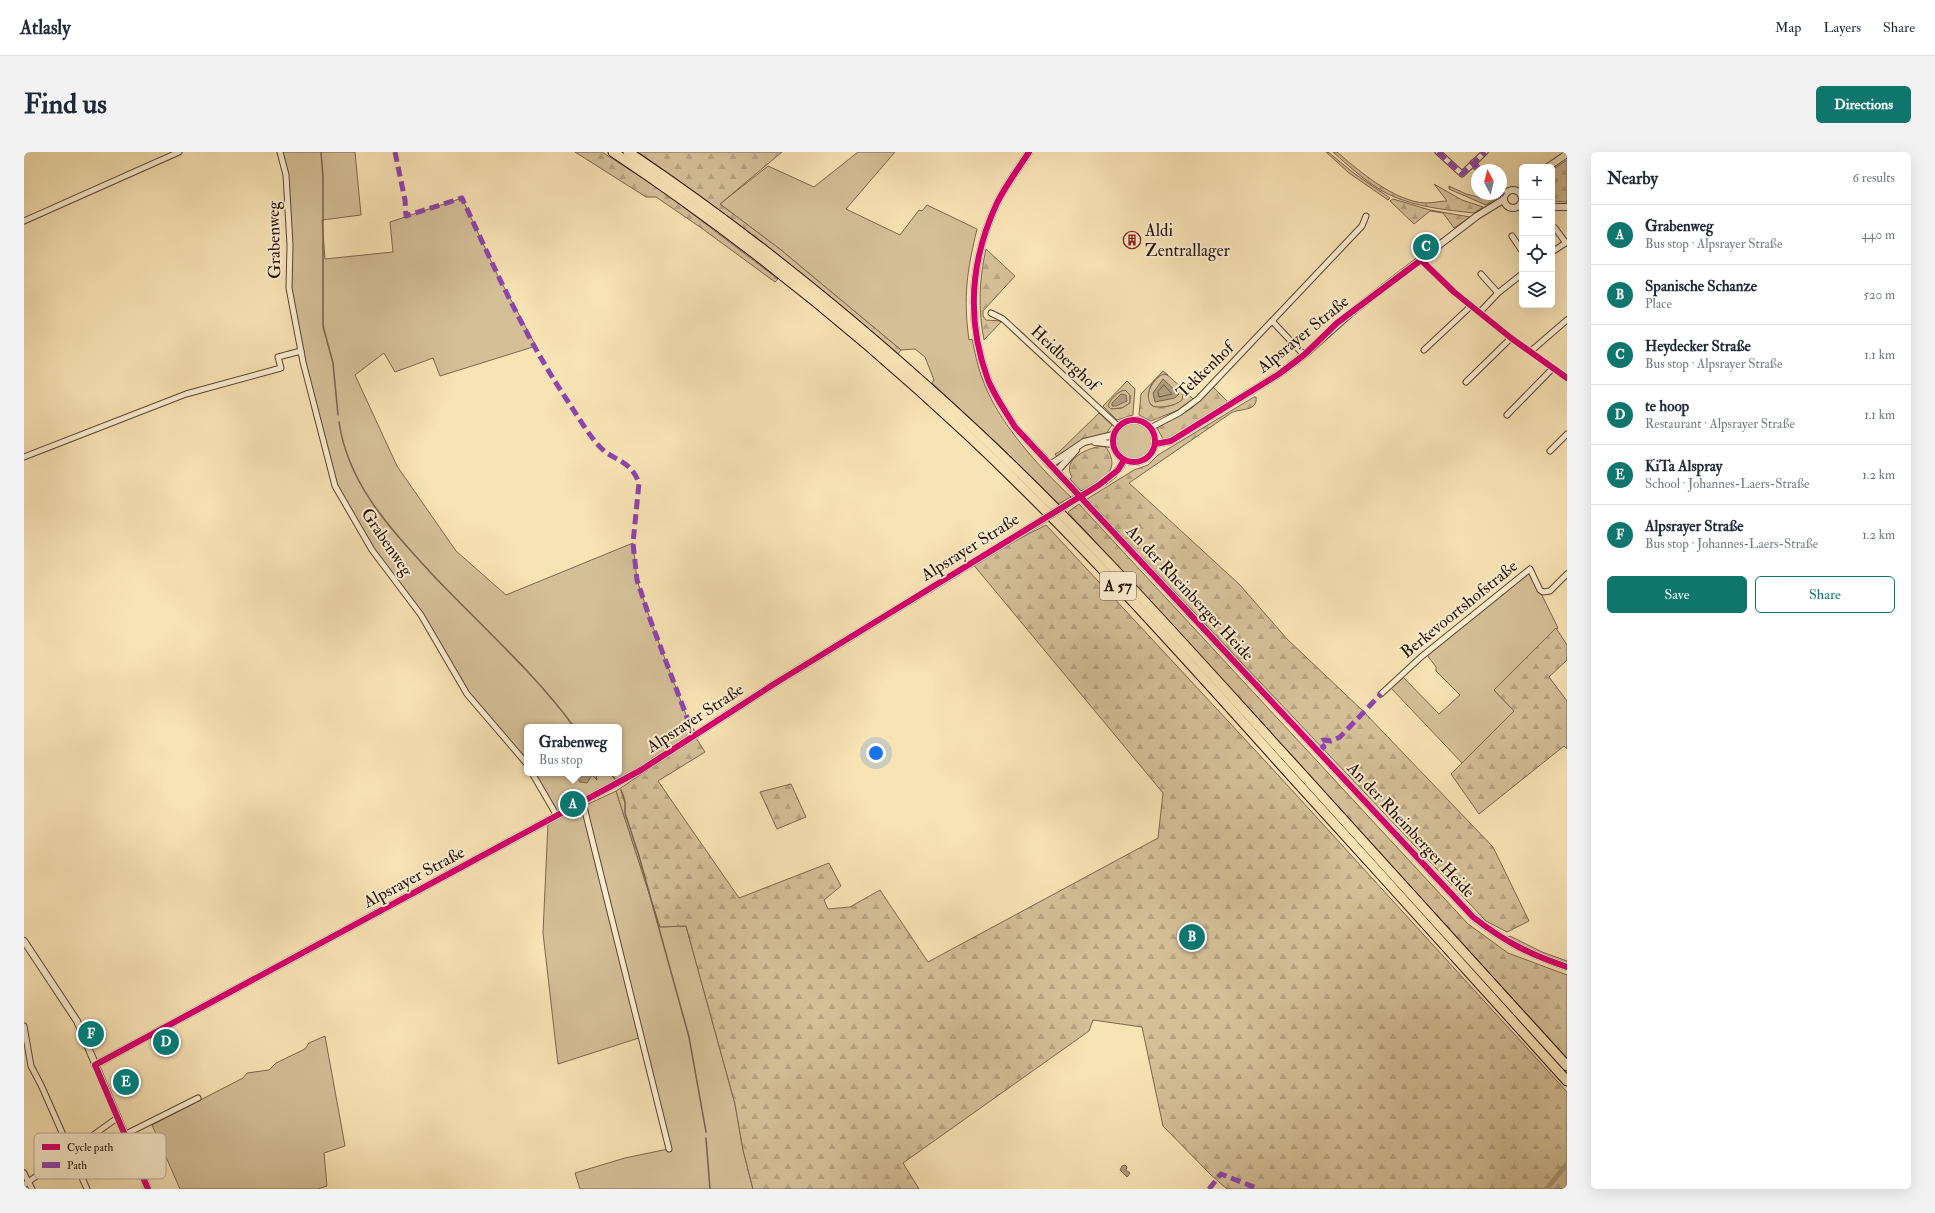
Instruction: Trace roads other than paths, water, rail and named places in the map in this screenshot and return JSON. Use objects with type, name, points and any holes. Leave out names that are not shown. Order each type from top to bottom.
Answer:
[{"type":"highway","name":"A 57","points":[[612,152],[677,196],[776,270],[894,369],[970,437],[1061,527],[1147,618],[1567,1081]]},
{"type":"highway","name":"A 57","points":[[628,152],[695,198],[796,275],[867,333],[975,429],[1067,520],[1157,615],[1567,1066]]},
{"type":"street","points":[[24,221],[179,152]]},
{"type":"street","name":"Grabenweg","points":[[280,152],[286,175],[290,245],[289,288],[301,351],[335,486],[372,550],[421,615],[466,694],[524,761]]},
{"type":"street","name":"An der Rheinberger Heide","points":[[1029,152],[1006,187],[988,227],[977,257],[973,308],[980,352],[989,381],[1001,405],[1015,427],[1474,917],[1514,946],[1531,955],[1567,967]]},
{"type":"street","points":[[1438,152],[1462,174],[1485,152]]},
{"type":"street","points":[[1552,164],[1567,154]]},
{"type":"street","points":[[1507,193],[1519,187]]},
{"type":"street","points":[[1514,190],[1519,193]]},
{"type":"street","name":"Alpsrayer Straße","points":[[1491,209],[1499,200]]},
{"type":"street","points":[[1505,200],[1507,206],[1513,208],[1519,206]]},
{"type":"street","name":"Alpsrayer Straße","points":[[1155,444],[1167,442],[1279,374],[1304,355],[1337,323],[1477,216],[1491,209],[1507,206]]},
{"type":"street","points":[[1555,207],[1567,207]]},
{"type":"street","name":"Tekkenhof","points":[[1150,428],[1179,413],[1198,399],[1362,226],[1366,216]]},
{"type":"street","points":[[1555,228],[1566,242],[1555,250]]},
{"type":"street","points":[[1512,236],[1519,246]]},
{"type":"street","points":[[1421,260],[1454,292],[1471,306],[1511,338],[1567,378]]},
{"type":"street","points":[[1481,274],[1498,293]]},
{"type":"street","points":[[1480,312],[1498,293],[1519,276]]},
{"type":"street","points":[[1424,350],[1471,306]]},
{"type":"street","name":"Heidberghof","points":[[991,313],[1003,320],[1118,426]]},
{"type":"street","points":[[1531,351],[1567,320]]},
{"type":"street","points":[[1272,321],[1304,355]]},
{"type":"street","points":[[1466,382],[1511,338]]},
{"type":"street","points":[[24,458],[186,394],[281,368],[278,357],[301,351]]},
{"type":"street","points":[[1507,416],[1554,368]]},
{"type":"street","points":[[1135,420],[1143,422],[1150,428],[1155,437],[1155,444],[1151,454],[1145,460],[1135,463],[1124,460],[1117,455],[1112,444],[1113,435],[1118,426],[1127,421],[1135,420]]},
{"type":"street","points":[[1550,451],[1567,434]]},
{"type":"street","points":[[1050,465],[1084,442],[1113,435]]},
{"type":"street","points":[[1057,471],[1071,454],[1081,446],[1097,442],[1112,444]]},
{"type":"street","name":"Alpsrayer Straße","points":[[95,1065],[582,803],[669,753],[774,684],[1085,493],[1111,476],[1118,470],[1124,460]]},
{"type":"street","name":"Berkevoortshofstraße","points":[[1381,694],[1421,657],[1530,569],[1540,590],[1543,592],[1550,591],[1567,574]]},
{"type":"street","points":[[534,776],[557,816]]},
{"type":"street","points":[[582,803],[596,853],[669,1149]]},
{"type":"street","points":[[24,941],[73,1014],[123,1133]]},
{"type":"street","points":[[24,1026],[30,1066],[41,1085],[62,1133]]},
{"type":"street","points":[[128,1133],[198,1098]]},
{"type":"street","points":[[97,1133],[117,1118]]},
{"type":"street","points":[[24,1173],[26,1183],[32,1189]]},
{"type":"street","points":[[83,1179],[87,1189]]},
{"type":"street","points":[[144,1179],[148,1189]]},
{"type":"water","points":[[1163,379],[1179,394],[1175,398],[1155,402],[1153,393]]},
{"type":"water","points":[[1121,394],[1126,395],[1127,401],[1116,406],[1112,406],[1112,403]]},
{"type":"water","points":[[577,776],[591,776],[587,783],[580,782]]},
{"type":"water","points":[[1125,1165],[1127,1167],[1126,1170],[1130,1173],[1127,1177],[1120,1170],[1122,1166]]},
{"type":"waterway","points":[[321,152],[323,177],[323,326],[333,363],[338,415]]},
{"type":"waterway","points":[[339,422],[351,465],[361,485],[386,522],[430,572],[523,667],[572,724]]},
{"type":"waterway","points":[[621,790],[625,802],[625,813],[639,856],[689,1037],[706,1132]]},
{"type":"waterway","points":[[706,1138],[710,1189]]},
{"type":"waterway","points":[[1546,1189],[1567,1164]]},
{"type":"place","name":"Aldi Zentrallager","points":[[1132,240]]},
{"type":"place","name":"Heydecker Straße","points":[[1426,247]]},
{"type":"place","name":"Grabenweg","points":[[573,804]]},
{"type":"place","name":"Spanische Schanze","points":[[1192,937]]},
{"type":"place","name":"Alpsrayer Straße","points":[[91,1034]]},
{"type":"place","name":"te hoop","points":[[166,1042]]},
{"type":"place","name":"KiTa Alspray","points":[[126,1082]]}]
